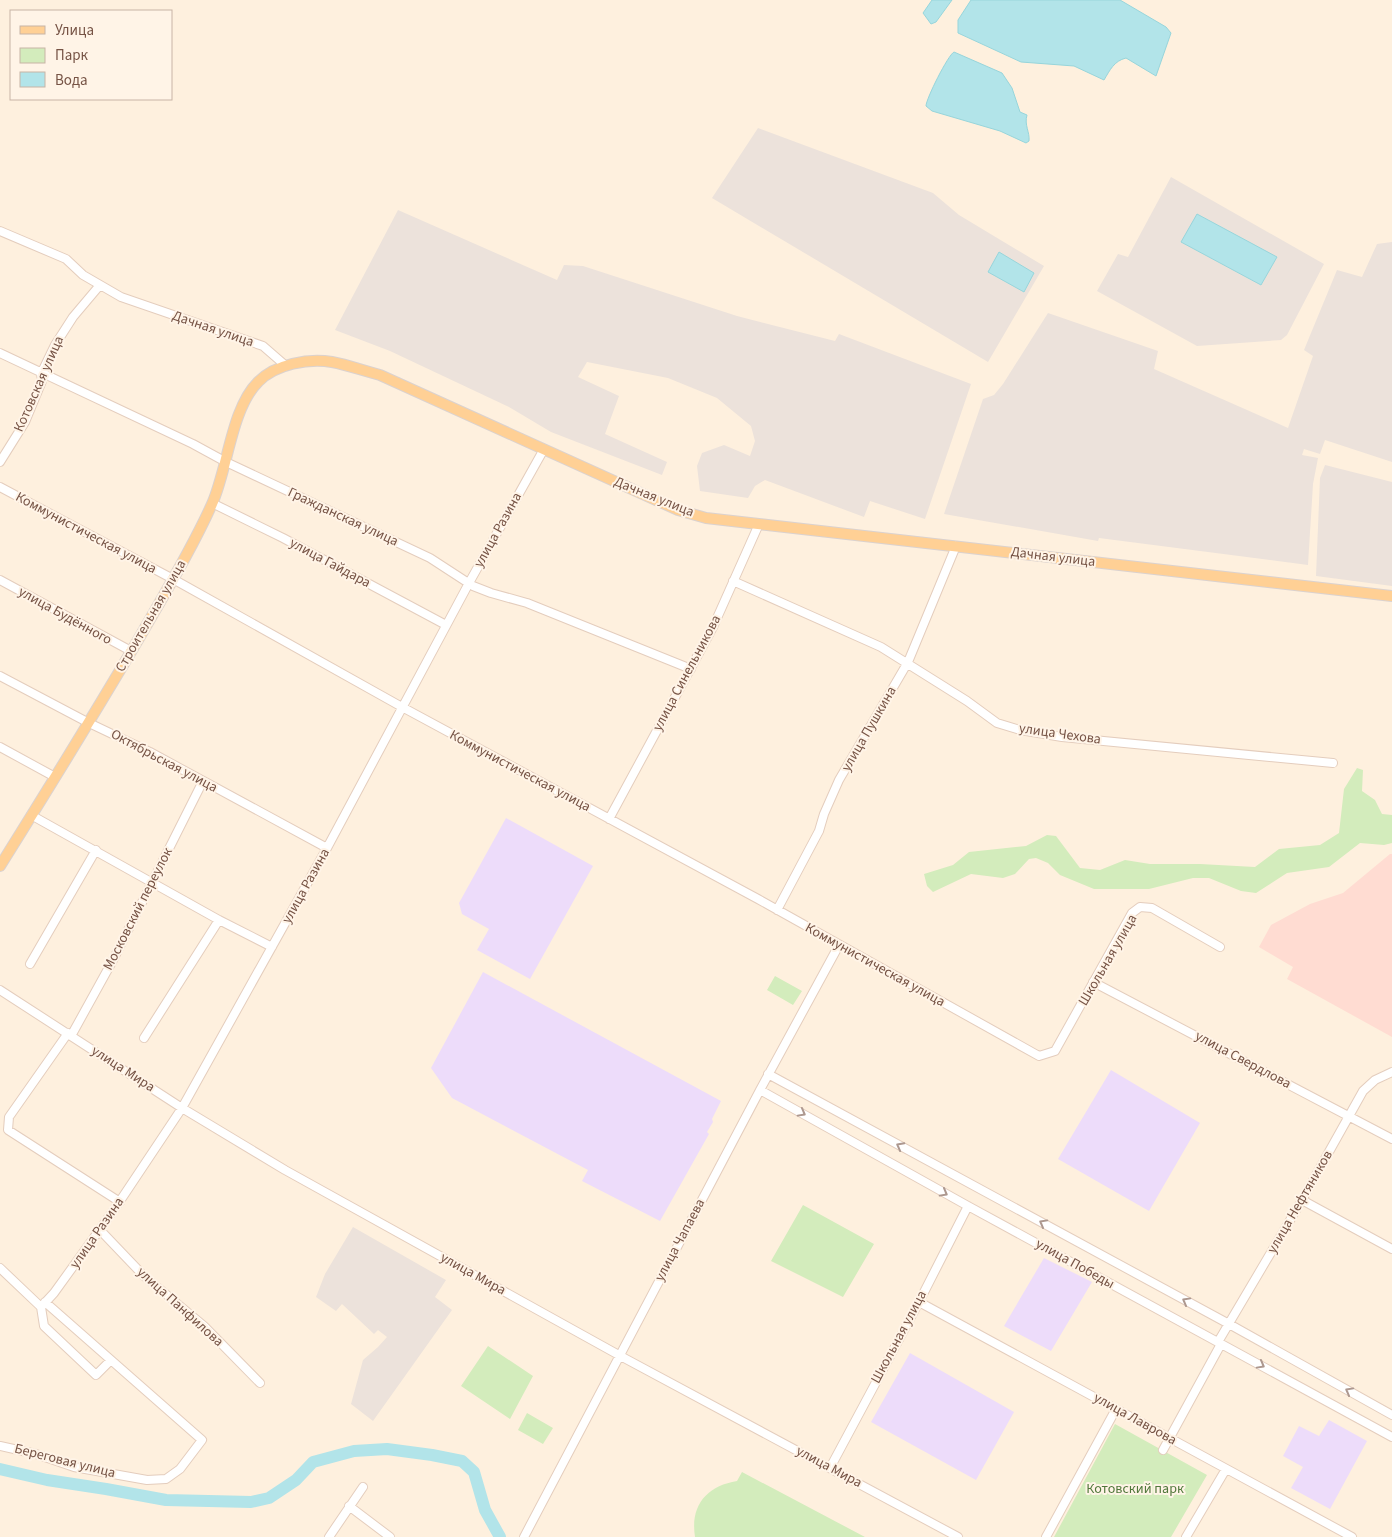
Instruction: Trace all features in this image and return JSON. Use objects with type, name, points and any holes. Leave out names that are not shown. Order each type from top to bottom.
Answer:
[{"type":"main road","name":"Дачная улица","points":[[286,366],[308,362],[331,362],[380,375],[678,510],[706,518],[1392,596]]},
{"type":"main road","name":"Строительная улица","points":[[0,866],[89,723],[173,579],[212,503],[226,462],[241,404],[258,381],[271,372],[286,366]]},
{"type":"street","name":"Дачная улица","points":[[0,230],[66,260],[83,275],[120,297],[263,346],[286,366]]},
{"type":"street","name":"Котовская улица","points":[[0,462],[25,422],[42,381],[41,374],[55,344],[73,317],[100,285]]},
{"type":"street","name":"Гражданская улица","points":[[0,353],[430,558],[473,586],[527,602],[690,669]]},
{"type":"street","name":"улица Разина","points":[[43,1304],[54,1293],[120,1202],[182,1108],[327,848],[446,625],[544,449]]},
{"type":"street","name":"Коммунистическая улица","points":[[0,487],[173,579],[402,707],[777,910],[1039,1056]]},
{"type":"street","name":"улица Гайдара","points":[[212,503],[283,538],[446,625]]},
{"type":"street","name":"улица Синельникова","points":[[609,819],[713,627],[759,524]]},
{"type":"street","name":"улица Пушкина","points":[[777,910],[819,830],[839,780],[908,662],[956,546]]},
{"type":"street","name":"улица Будённого","points":[[0,580],[131,652]]},
{"type":"street","name":"улица Чехова","points":[[734,581],[881,647],[908,662],[997,723],[1020,730],[1062,737],[1333,763]]},
{"type":"street","name":"Октябрьская улица","points":[[0,676],[89,723],[150,752],[327,848]]},
{"type":"street","points":[[0,747],[55,777]]},
{"type":"street","name":"Московский переулок","points":[[120,1202],[8,1130],[9,1117],[69,1035],[113,960],[203,781]]},
{"type":"street","points":[[31,815],[152,881],[218,920],[272,947]]},
{"type":"street","points":[[30,964],[96,850]]},
{"type":"street","name":"Школьная улица","points":[[1039,1056],[1055,1051],[1132,913],[1140,907],[1152,908],[1220,947]]},
{"type":"street","points":[[144,1038],[218,920]]},
{"type":"street","name":"улица Чапаева","points":[[524,1537],[768,1074],[839,945]]},
{"type":"street","name":"улица Свердлова","points":[[1093,982],[1392,1139]]},
{"type":"street","name":"улица Мира","points":[[0,990],[182,1108],[285,1170],[619,1355],[958,1537]]},
{"type":"street","name":"улица Нефтяников","points":[[1163,1450],[1229,1324],[1302,1200],[1348,1115],[1363,1091],[1375,1080],[1392,1072]]},
{"type":"street","name":"улица Победы","points":[[768,1074],[1229,1324],[1392,1415]]},
{"type":"street","name":"улица Победы","points":[[760,1090],[968,1206],[1392,1437]]},
{"type":"street","points":[[1302,1200],[1392,1249]]},
{"type":"street","name":"Школьная улица","points":[[830,1468],[968,1206]]},
{"type":"street","name":"улица Панфилова","points":[[100,1230],[144,1276],[204,1326],[260,1383]]},
{"type":"street","points":[[0,1268],[43,1304],[110,1361],[96,1375],[44,1326],[43,1304]]},
{"type":"street","name":"улица Лаврова","points":[[919,1302],[1352,1537]]},
{"type":"street","name":"Береговая улица","points":[[0,1446],[36,1454],[74,1467],[147,1480],[166,1480],[180,1469],[202,1440],[128,1374],[110,1361]]},
{"type":"street","points":[[1046,1537],[1116,1409]]},
{"type":"street","points":[[1186,1537],[1226,1469]]},
{"type":"street","points":[[329,1537],[363,1487]]},
{"type":"street","points":[[349,1506],[390,1537]]},
{"type":"shaded area","points":[[758,128],[933,193],[959,215],[1044,266],[988,362],[712,198]]},
{"type":"shaded area","points":[[1171,177],[1324,264],[1287,335],[1281,340],[1197,346],[1097,291],[1118,254],[1128,257]]},
{"type":"shaded area","points":[[398,210],[557,280],[564,265],[583,266],[737,316],[835,341],[839,334],[971,384],[925,519],[870,501],[864,517],[765,480],[755,486],[748,498],[700,491],[697,466],[702,453],[724,445],[750,456],[755,441],[751,426],[717,398],[668,378],[587,362],[578,377],[619,396],[605,434],[667,462],[662,475],[551,432],[509,407],[390,351],[335,330]]},
{"type":"shaded area","points":[[1392,242],[1392,462],[1325,440],[1320,454],[1304,449],[1302,455],[1318,458],[1313,484],[1308,565],[1099,538],[1098,541],[944,514],[983,399],[994,395],[1003,384],[1048,313],[1158,351],[1154,369],[1288,428],[1313,356],[1304,350],[1337,270],[1362,277],[1377,244]]},
{"type":"shaded area","points":[[1325,465],[1392,482],[1392,586],[1316,576],[1320,478]]},
{"type":"shaded area","points":[[506,818],[593,866],[530,979],[477,950],[489,929],[462,914],[459,903]]},
{"type":"shaded area","points":[[1392,854],[1392,1037],[1287,979],[1293,967],[1259,947],[1271,925],[1310,904],[1343,893]]},
{"type":"shaded area","points":[[483,972],[721,1101],[707,1132],[709,1134],[660,1221],[582,1181],[588,1170],[452,1098],[431,1068]]},
{"type":"shaded area","points":[[1111,1070],[1200,1123],[1149,1211],[1058,1159]]},
{"type":"shaded area","points":[[353,1227],[446,1280],[435,1297],[452,1310],[373,1421],[351,1404],[363,1360],[387,1337],[378,1330],[374,1334],[342,1304],[336,1311],[316,1297],[325,1274]]},
{"type":"shaded area","points":[[1044,1258],[1092,1282],[1051,1351],[1004,1326]]},
{"type":"shaded area","points":[[910,1353],[1014,1412],[976,1480],[871,1422]]},
{"type":"shaded area","points":[[1329,1420],[1367,1441],[1330,1509],[1291,1488],[1303,1467],[1283,1456],[1299,1426],[1319,1436]]},
{"type":"green space","points":[[1357,768],[1363,770],[1362,791],[1375,800],[1382,814],[1392,815],[1392,843],[1384,845],[1360,843],[1329,867],[1287,873],[1256,893],[1241,891],[1209,878],[1193,878],[1149,889],[1094,889],[1060,875],[1048,863],[1036,858],[1029,859],[1015,874],[1003,878],[971,874],[933,892],[927,886],[924,874],[953,865],[969,852],[1026,846],[1047,835],[1056,836],[1080,868],[1100,870],[1125,860],[1150,864],[1255,867],[1279,849],[1320,845],[1339,833],[1344,789]]},
{"type":"green space","points":[[775,976],[802,991],[793,1005],[767,990]]},
{"type":"green space","points":[[803,1205],[874,1244],[843,1297],[771,1261]]},
{"type":"green space","points":[[488,1346],[533,1376],[510,1419],[461,1386]]},
{"type":"green space","points":[[527,1413],[553,1428],[543,1444],[518,1430]]},
{"type":"green space","name":"Котовский парк","points":[[1115,1424],[1207,1475],[1171,1537],[1054,1537]]},
{"type":"green space","points":[[742,1472],[865,1537],[695,1537],[695,1515],[703,1499],[717,1487],[737,1481]]},
{"type":"water","points":[[932,0],[952,0],[936,22],[931,24],[923,13]]},
{"type":"water","points":[[971,0],[1120,0],[1166,27],[1171,33],[1156,76],[1126,58],[1110,69],[1104,80],[1074,66],[1021,62],[958,33],[958,20]]},
{"type":"water","points":[[954,52],[1002,73],[1012,88],[1020,112],[1027,115],[1026,122],[1029,141],[1026,143],[1000,131],[932,111],[926,106],[938,78]]},
{"type":"water","points":[[1197,214],[1277,257],[1261,285],[1181,242]]},
{"type":"water","points":[[999,252],[1034,273],[1024,292],[988,272]]},
{"type":"waterway","points":[[0,1469],[47,1480],[166,1500],[251,1502],[269,1498],[296,1480],[313,1462],[354,1451],[387,1449],[432,1455],[462,1461],[474,1472],[485,1510],[500,1537]]}]
